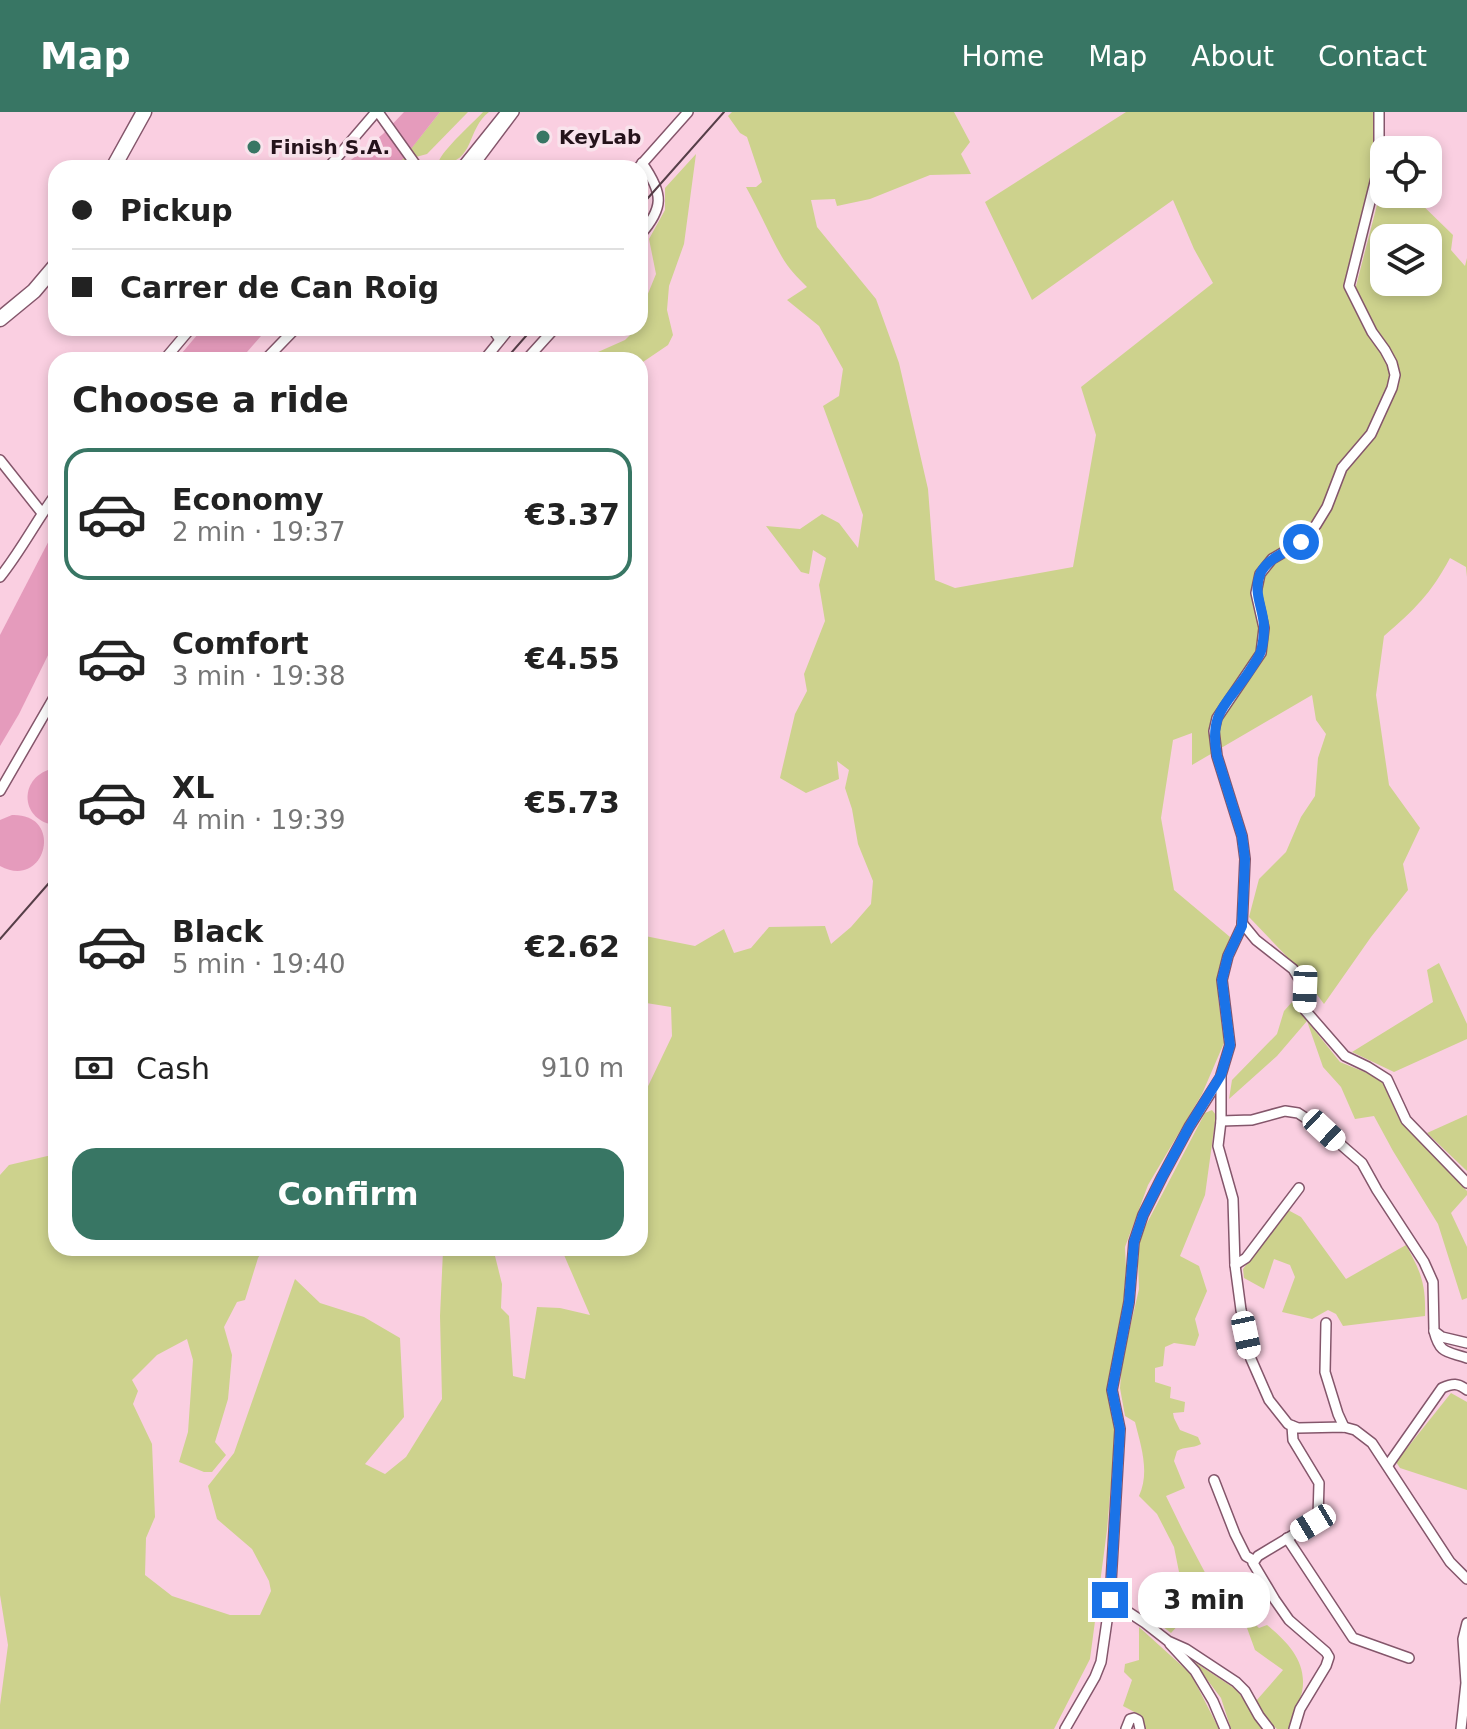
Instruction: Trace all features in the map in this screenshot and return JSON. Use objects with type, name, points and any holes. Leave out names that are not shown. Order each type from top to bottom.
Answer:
[{"type":"main road","points":[[117,160],[144,112]]},
{"type":"main road","points":[[0,319],[34,291],[48,274]]},
{"type":"street","points":[[467,160],[506,112]]},
{"type":"street","points":[[478,160],[514,112]]},
{"type":"street","points":[[645,160],[688,112]]},
{"type":"street","points":[[1065,1729],[1101,1662],[1110,1600],[1120,1429],[1112,1390],[1129,1302],[1134,1242],[1143,1215],[1162,1177],[1222,1071],[1229,1052],[1223,972],[1242,923],[1244,848],[1217,756],[1215,726],[1222,709],[1261,653],[1264,628],[1256,593],[1260,574],[1272,559],[1301,542],[1316,525],[1327,507],[1342,468],[1371,434],[1395,375],[1392,363],[1368,325],[1349,286],[1379,166],[1379,112]]},
{"type":"street","points":[[336,160],[379,114],[412,160]]},
{"type":"street","points":[[648,178],[657,192],[659,203],[648,225]]},
{"type":"street","points":[[171,352],[184,336]]},
{"type":"street","points":[[273,352],[288,336]]},
{"type":"street","points":[[497,336],[500,340]]},
{"type":"street","points":[[490,352],[503,336]]},
{"type":"street","points":[[533,352],[548,336]]},
{"type":"street","points":[[0,460],[42,513]]},
{"type":"street","points":[[0,577],[48,505]]},
{"type":"street","points":[[0,791],[48,708]]},
{"type":"street","points":[[1242,923],[1256,940],[1293,969],[1305,989],[1305,1010],[1336,1047],[1351,1060],[1387,1079],[1406,1120],[1467,1183]]},
{"type":"street","points":[[1222,1071],[1218,1146],[1233,1199],[1235,1265],[1241,1310],[1251,1359],[1269,1400],[1292,1426],[1344,1427],[1355,1430],[1372,1443],[1443,1551],[1467,1579]]},
{"type":"street","points":[[1221,1121],[1252,1120],[1285,1111],[1298,1113],[1324,1130],[1362,1163],[1424,1262],[1433,1282],[1434,1331],[1438,1344],[1442,1350],[1467,1358]]},
{"type":"street","points":[[1235,1265],[1246,1258],[1299,1188]]},
{"type":"street","points":[[1326,1323],[1325,1372],[1344,1427]]},
{"type":"street","points":[[1434,1331],[1442,1337],[1467,1343]]},
{"type":"street","points":[[1388,1465],[1442,1388],[1451,1384],[1467,1390]]},
{"type":"street","points":[[1253,1560],[1318,1518],[1318,1479],[1293,1440],[1292,1426]]},
{"type":"street","points":[[1214,1480],[1246,1556],[1253,1560],[1255,1569],[1280,1608],[1329,1657],[1297,1716],[1294,1729]]},
{"type":"street","points":[[1287,1538],[1353,1638],[1409,1658]]},
{"type":"street","points":[[1110,1600],[1168,1641],[1195,1671],[1225,1729]]},
{"type":"street","points":[[1461,1729],[1466,1683],[1463,1639],[1467,1623]]},
{"type":"street","points":[[1168,1641],[1186,1649],[1236,1682],[1269,1729]]},
{"type":"street","points":[[1126,1729],[1130,1719],[1134,1718],[1138,1720],[1140,1729]]},
{"type":"green space","points":[[440,112],[468,112],[427,154],[402,160]]},
{"type":"green space","points":[[483,112],[489,112],[458,159],[440,160]]},
{"type":"green space","points":[[732,112],[954,112],[970,142],[961,154],[971,174],[930,175],[870,199],[837,206],[835,199],[811,200],[817,227],[876,299],[899,363],[928,489],[935,580],[955,588],[1073,567],[1096,435],[1081,387],[1213,283],[1173,200],[1032,300],[985,202],[1126,112],[1377,112],[1374,136],[1370,136],[1370,190],[1346,293],[1355,290],[1370,232],[1370,296],[1442,296],[1442,224],[1453,235],[1451,250],[1465,266],[1467,258],[1467,577],[1466,567],[1450,558],[1421,601],[1384,636],[1376,695],[1389,785],[1420,828],[1403,864],[1408,890],[1324,1004],[1294,964],[1249,917],[1259,879],[1286,852],[1301,817],[1315,796],[1318,758],[1326,734],[1316,720],[1312,695],[1192,765],[1192,733],[1173,740],[1161,818],[1174,890],[1230,937],[1218,972],[1224,1043],[1202,1094],[1148,1185],[1125,1247],[1123,1308],[1108,1391],[1116,1424],[1107,1530],[1090,1659],[1054,1729],[0,1729],[8,1645],[0,1595],[0,1175],[9,1165],[48,1156],[48,1256],[259,1256],[245,1300],[237,1302],[224,1327],[232,1355],[228,1399],[215,1442],[226,1455],[212,1472],[179,1462],[188,1432],[193,1360],[187,1339],[157,1355],[132,1380],[138,1391],[133,1404],[152,1444],[155,1517],[146,1538],[145,1575],[172,1596],[230,1615],[260,1615],[271,1591],[269,1581],[252,1549],[217,1519],[208,1486],[234,1453],[295,1279],[320,1303],[364,1317],[400,1338],[404,1417],[365,1464],[385,1474],[406,1457],[442,1399],[440,1316],[443,1256],[495,1256],[502,1284],[501,1308],[509,1316],[513,1376],[525,1379],[537,1307],[560,1308],[590,1315],[564,1256],[648,1256],[648,1086],[672,1036],[671,1007],[648,1003],[648,937],[695,946],[724,929],[734,953],[751,948],[769,927],[825,926],[831,944],[871,904],[873,881],[858,844],[845,788],[849,770],[837,761],[839,779],[806,793],[780,778],[795,714],[807,691],[804,674],[825,621],[819,585],[826,558],[813,550],[809,574],[801,572],[766,526],[800,529],[822,514],[839,523],[858,548],[863,515],[823,406],[839,396],[843,369],[819,326],[787,300],[807,287],[784,261],[746,187],[756,187],[762,182],[747,137],[740,133],[728,116]]},
{"type":"green space","points":[[696,154],[684,244],[669,286],[667,310],[673,335],[668,345],[648,359],[648,352],[598,352],[629,336],[648,336],[648,294],[656,274],[649,239],[665,210],[665,188]]},
{"type":"green space","points":[[1376,208],[1425,208],[1442,224],[1372,224]]},
{"type":"green space","points":[[1439,963],[1467,1024],[1467,1039],[1394,1072],[1352,1052],[1433,1002],[1427,970]]},
{"type":"green space","points":[[1292,1002],[1340,1062],[1382,1081],[1399,1119],[1467,1191],[1451,1213],[1467,1247],[1467,1298],[1462,1300],[1438,1224],[1374,1116],[1355,1119],[1341,1087],[1323,1067],[1307,1021],[1277,1056],[1229,1099],[1232,1080],[1277,1034],[1284,1011]]},
{"type":"green space","points":[[1212,1110],[1216,1115],[1205,1195],[1180,1256],[1199,1266],[1207,1291],[1195,1319],[1199,1335],[1195,1346],[1174,1343],[1165,1347],[1163,1366],[1155,1368],[1155,1382],[1171,1387],[1170,1398],[1185,1402],[1184,1412],[1173,1413],[1180,1430],[1198,1437],[1201,1444],[1177,1451],[1174,1461],[1185,1488],[1166,1496],[1210,1582],[1233,1598],[1233,1603],[1259,1628],[1267,1625],[1295,1654],[1302,1672],[1302,1692],[1288,1729],[1277,1729],[1269,1722],[1256,1701],[1283,1670],[1255,1650],[1247,1628],[1225,1606],[1200,1601],[1171,1633],[1154,1620],[1157,1611],[1183,1592],[1174,1547],[1157,1514],[1139,1496],[1144,1478],[1142,1450],[1135,1422],[1125,1416],[1120,1388],[1122,1362],[1139,1289],[1140,1241],[1205,1113]]},
{"type":"green space","points":[[1467,1115],[1467,1171],[1427,1133]]},
{"type":"green space","points":[[1288,1210],[1301,1217],[1346,1279],[1406,1245],[1422,1279],[1425,1316],[1343,1326],[1336,1314],[1328,1310],[1312,1319],[1282,1312],[1295,1277],[1290,1265],[1274,1259],[1264,1289],[1244,1278],[1243,1269]]},
{"type":"green space","points":[[1451,1393],[1467,1402],[1467,1490],[1400,1468],[1396,1462]]},
{"type":"green space","points":[[1139,1627],[1191,1674],[1219,1729],[1144,1729],[1142,1716],[1123,1706],[1132,1680],[1124,1672],[1125,1664],[1139,1660]]},
{"type":"green space","points":[[1193,1661],[1237,1690],[1263,1729],[1231,1729],[1221,1698]]},
{"type":"shaded area","points":[[404,112],[440,112],[402,160],[351,160]]},
{"type":"shaded area","points":[[196,336],[261,336],[247,352],[183,352]]},
{"type":"shaded area","points":[[48,542],[48,655],[0,746],[0,635]]},
{"type":"shaded area","points":[[48,770],[48,823],[36,816],[28,800],[28,790],[40,774]]},
{"type":"shaded area","points":[[12,815],[29,818],[39,826],[44,837],[38,860],[29,868],[16,871],[0,866],[0,820]]},
{"type":"railway","points":[[648,198],[724,112]]},
{"type":"railway","points":[[512,352],[526,336]]},
{"type":"railway","points":[[0,939],[48,884]]},
{"type":"place","name":"KeyLab","points":[[543,137]]},
{"type":"place","name":"Finish S.A.","points":[[254,147]]},
{"type":"route","points":[[1110,1600],[1120,1429],[1112,1390],[1129,1302],[1134,1242],[1143,1215],[1162,1177],[1221,1075],[1230,1045],[1222,980],[1228,956],[1242,926],[1245,859],[1242,836],[1217,756],[1215,726],[1222,709],[1261,653],[1264,628],[1256,593],[1260,574],[1272,559],[1301,542]]}]
